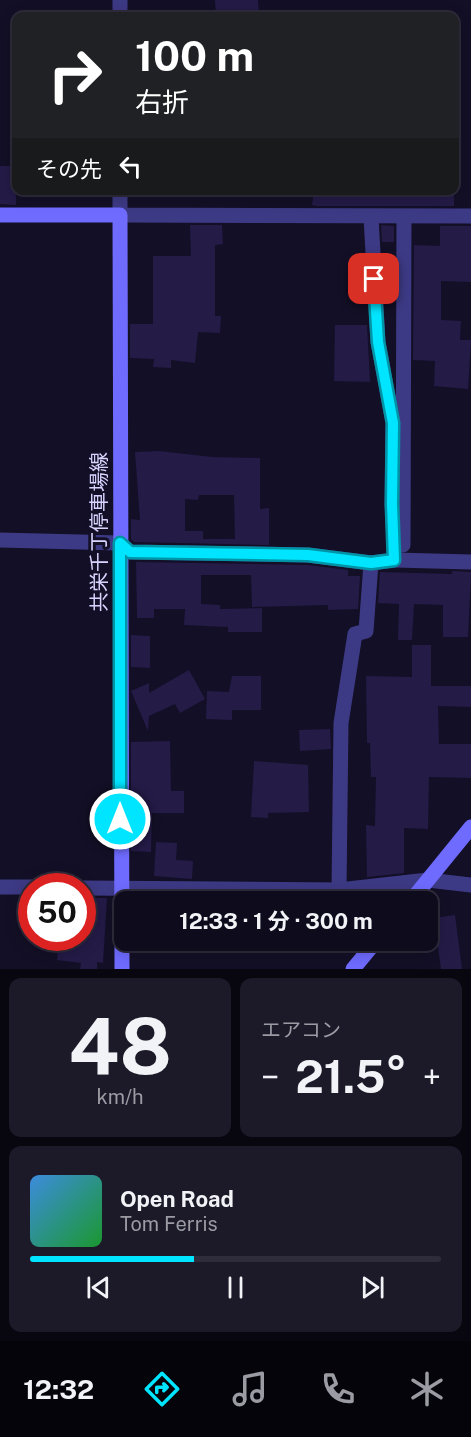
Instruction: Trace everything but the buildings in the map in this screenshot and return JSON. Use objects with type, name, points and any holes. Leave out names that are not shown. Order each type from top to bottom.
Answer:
[{"type":"main road","points":[[0,215],[120,215]]},
{"type":"main road","name":"共栄千丁停車場線","points":[[120,215],[122,969]]},
{"type":"main road","points":[[419,891],[471,827]]},
{"type":"main road","points":[[353,969],[368,951]]},
{"type":"street","points":[[120,195],[120,215],[471,216]]},
{"type":"street","points":[[371,217],[378,342],[393,423],[392,504],[399,560]]},
{"type":"street","points":[[399,560],[404,217]]},
{"type":"street","points":[[0,540],[120,543],[130,552],[308,555],[371,563],[399,560],[471,562]]},
{"type":"street","points":[[339,890],[341,723],[355,634],[366,631],[371,563]]},
{"type":"street","points":[[96,888],[339,890],[428,880],[471,885]]},
{"type":"street","points":[[0,887],[18,887]]},
{"type":"route","points":[[120,819],[120,543],[130,552],[308,555],[371,563],[394,560],[393,423],[378,342],[374,279]]}]
